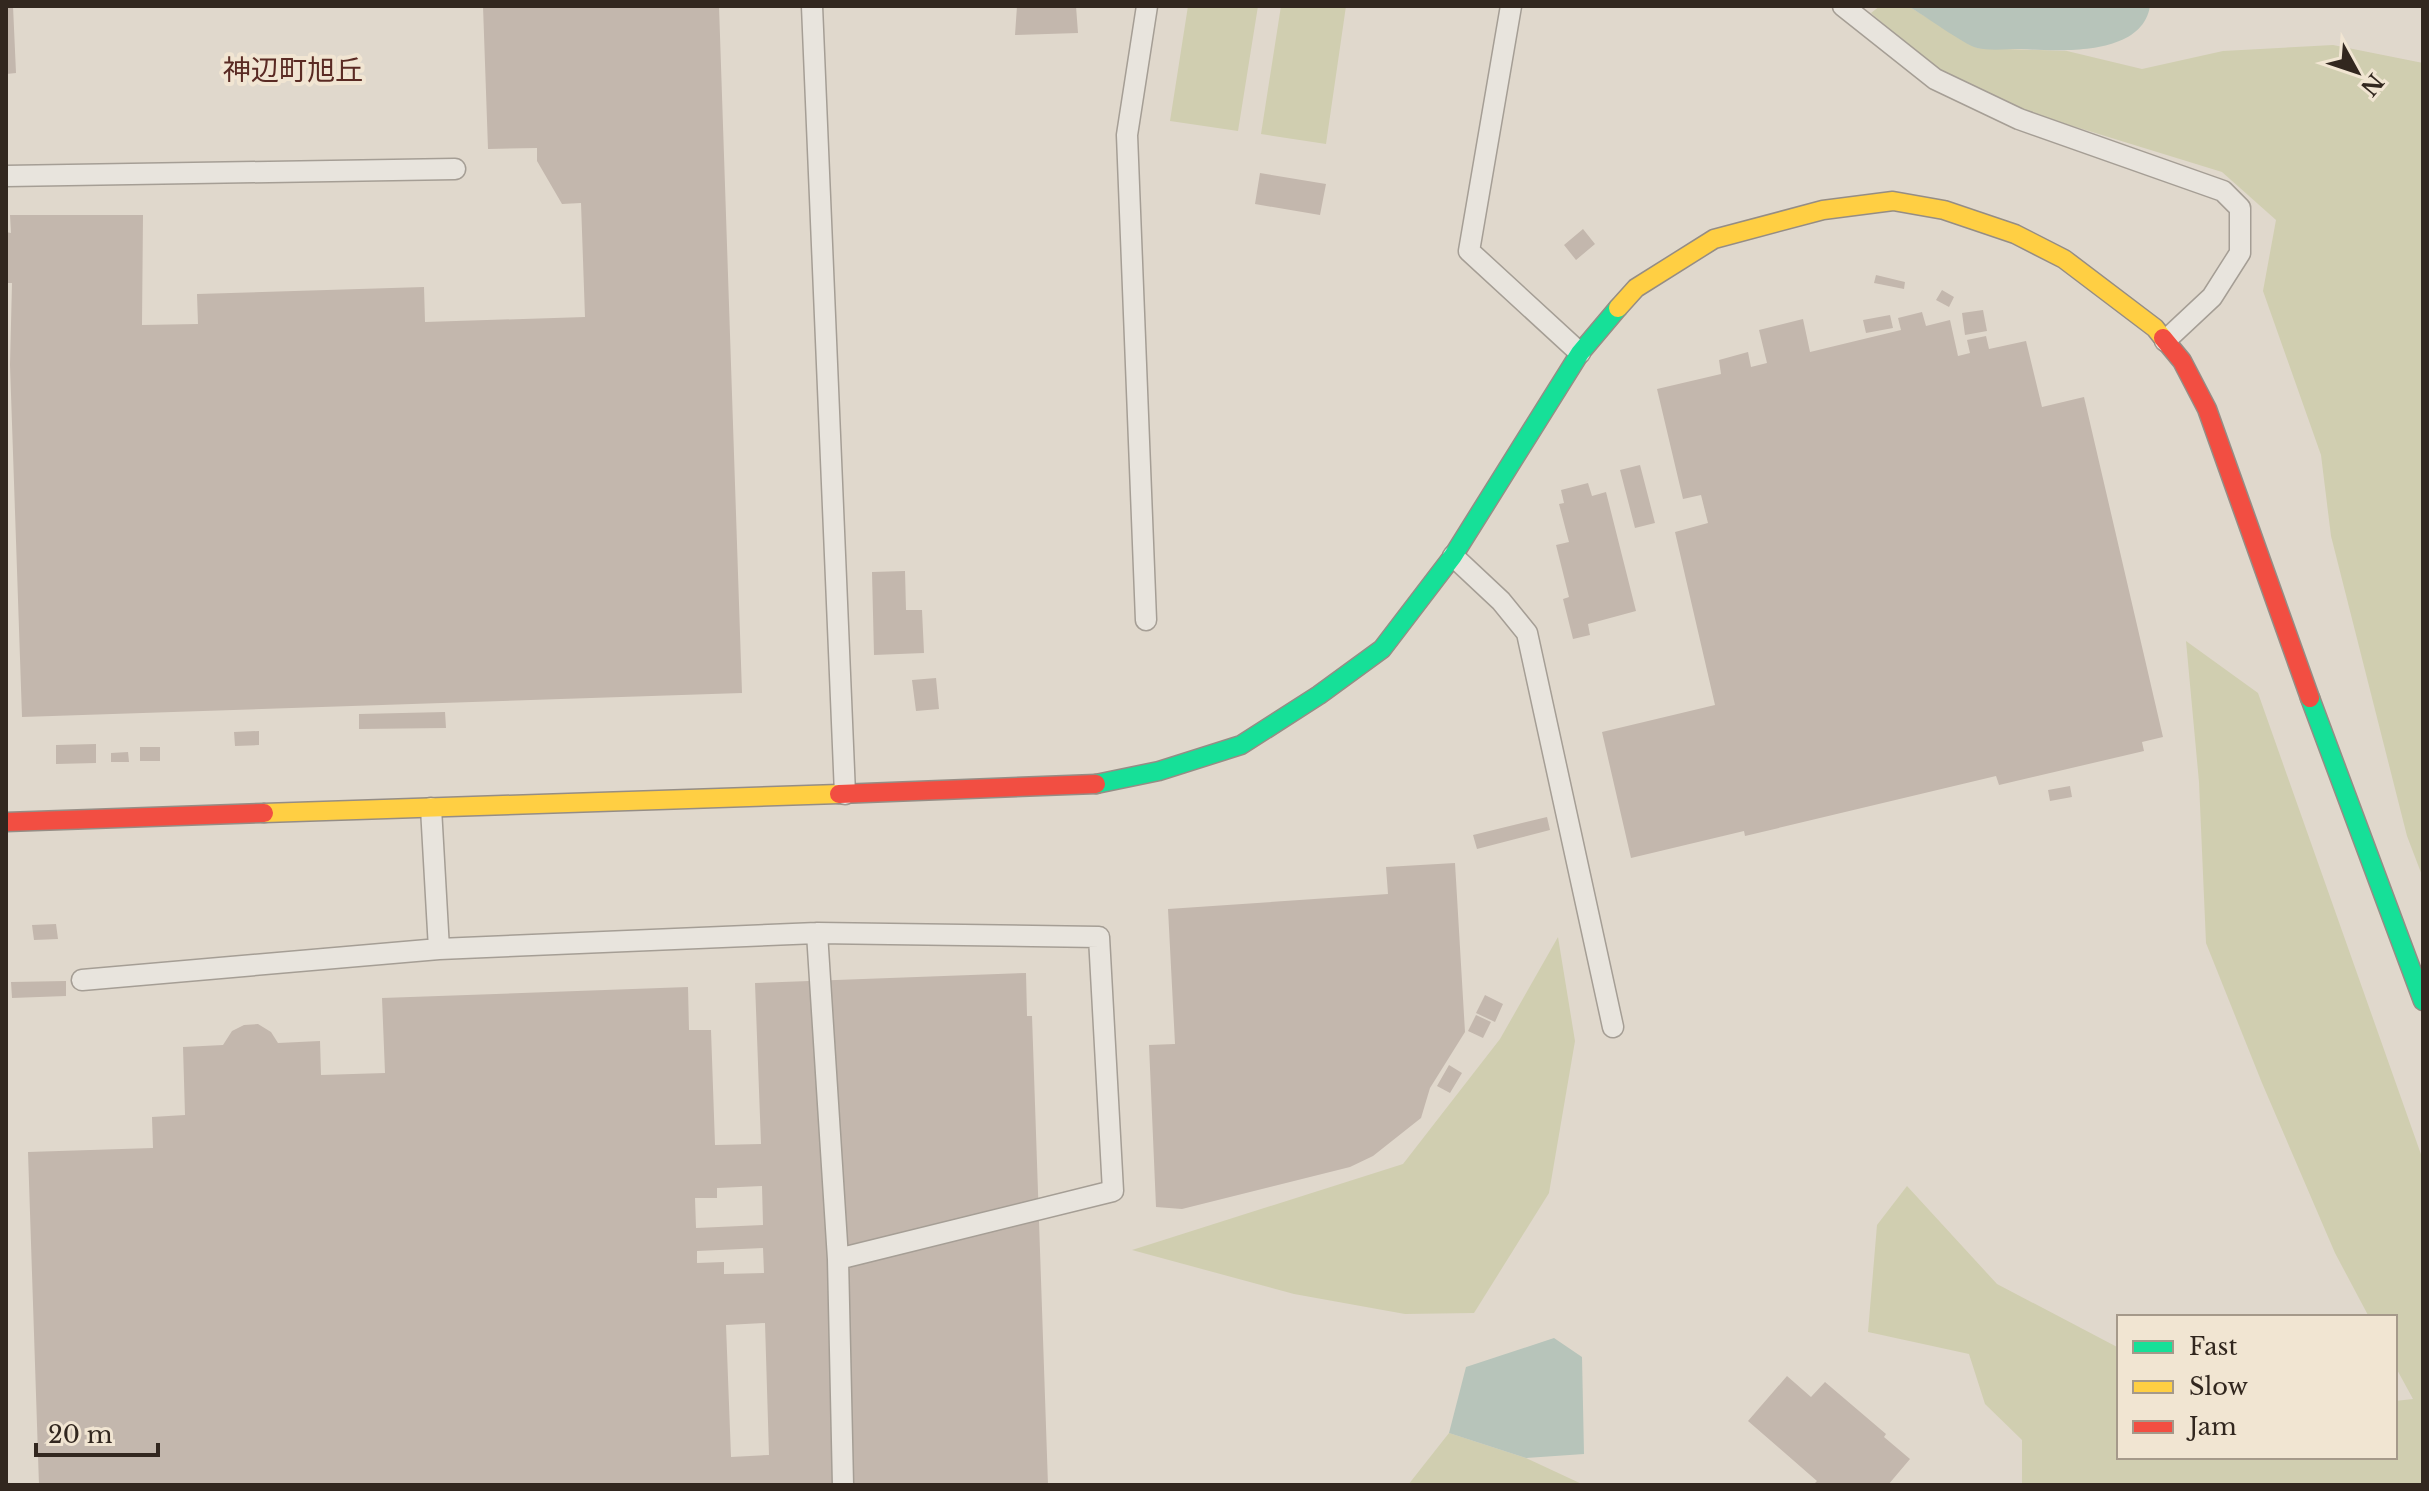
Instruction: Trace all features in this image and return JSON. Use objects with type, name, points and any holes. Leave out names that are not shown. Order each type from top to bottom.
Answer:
[{"type":"street","points":[[6,822],[1090,785],[1159,771],[1241,745],[1319,695],[1382,649],[1453,556],[1580,353],[1636,288],[1714,239],[1823,210],[1893,201],[1944,210],[2027,240],[2064,259],[2155,328],[2182,361],[2207,409],[2289,643],[2423,1001]]},
{"type":"lane","points":[[812,6],[845,794]]},
{"type":"lane","points":[[1146,620],[1127,135],[1147,6]]},
{"type":"lane","points":[[1511,6],[1469,251],[1580,353]]},
{"type":"lane","points":[[1843,6],[1935,79],[2019,119],[2223,191],[2240,208],[2240,253],[2212,297],[2165,341]]},
{"type":"lane","points":[[6,176],[455,169]]},
{"type":"lane","points":[[1453,556],[1501,601],[1527,633],[1613,1027]]},
{"type":"lane","points":[[431,808],[439,949]]},
{"type":"lane","points":[[817,933],[838,1259],[843,1485]]},
{"type":"lane","points":[[82,980],[439,949],[817,933],[1099,937],[1113,1191],[838,1259]]},
{"type":"shaded area","points":[[1188,6],[1258,6],[1238,131],[1170,121]]},
{"type":"shaded area","points":[[1281,6],[1346,6],[1326,144],[1261,134]]},
{"type":"shaded area","points":[[1880,6],[1908,6],[1977,48],[2067,51],[2142,69],[2223,51],[2333,45],[2423,63],[2423,878],[2407,836],[2331,536],[2321,455],[2263,291],[2276,220],[2222,172],[2021,110],[1934,68],[1871,13]]},
{"type":"shaded area","points":[[1908,6],[2150,6],[2144,23],[2132,35],[2115,43],[2076,50],[1993,50],[1977,48],[1963,41]]},
{"type":"shaded area","points":[[2186,641],[2258,693],[2423,1160],[2423,1485],[2022,1485],[2022,1440],[1985,1404],[1969,1354],[1868,1332],[1877,1225],[1907,1186],[1997,1284],[2117,1347],[2117,1459],[2397,1459],[2397,1401],[2413,1399],[2397,1370],[2397,1315],[2368,1315],[2335,1253],[2206,943],[2199,782]]},
{"type":"shaded area","points":[[1558,937],[1575,1041],[1549,1193],[1474,1313],[1405,1314],[1294,1294],[1132,1250],[1403,1164],[1500,1039]]},
{"type":"shaded area","points":[[1554,1338],[1582,1357],[1584,1454],[1526,1458],[1449,1433],[1466,1367]]},
{"type":"shaded area","points":[[1449,1433],[1526,1458],[1584,1485],[1408,1485]]},
{"type":"building","points":[[6,6],[13,6],[16,73],[6,74]]},
{"type":"building","points":[[483,6],[719,6],[742,693],[22,717],[10,365],[12,283],[6,283],[6,232],[11,233],[10,215],[143,215],[142,325],[198,324],[197,294],[424,287],[425,322],[585,317],[581,203],[562,204],[537,161],[537,148],[488,149]]},
{"type":"building","points":[[1017,6],[1076,6],[1078,33],[1015,35]]},
{"type":"building","points":[[1260,173],[1326,184],[1320,215],[1255,204]]},
{"type":"building","points":[[1583,229],[1595,244],[1576,260],[1564,245]]},
{"type":"building","points":[[1876,275],[1905,282],[1904,289],[1874,283]]},
{"type":"building","points":[[1942,290],[1954,297],[1949,307],[1936,300]]},
{"type":"building","points":[[1983,310],[1987,331],[1965,335],[1962,313]]},
{"type":"building","points":[[1922,312],[1926,326],[1950,320],[1958,356],[1970,353],[1967,340],[1986,336],[1989,349],[2026,341],[2042,407],[2084,397],[2163,737],[2142,742],[2144,751],[1999,785],[1996,776],[1745,836],[1744,831],[1631,858],[1602,732],[1715,705],[1675,532],[1708,523],[1701,495],[1683,499],[1657,389],[1721,374],[1719,360],[1748,352],[1751,367],[1767,363],[1759,330],[1803,319],[1810,352],[1901,330],[1898,318]]},
{"type":"building","points":[[1890,315],[1893,328],[1866,333],[1863,320]]},
{"type":"building","points":[[1640,465],[1655,523],[1635,528],[1620,470]]},
{"type":"building","points":[[1588,483],[1592,496],[1606,492],[1636,611],[1588,624],[1590,635],[1573,639],[1563,599],[1569,597],[1556,545],[1569,542],[1559,504],[1564,503],[1561,490]]},
{"type":"building","points":[[905,571],[906,610],[922,610],[924,653],[874,655],[872,572]]},
{"type":"building","points":[[936,678],[939,709],[916,711],[912,680]]},
{"type":"building","points":[[445,712],[446,728],[359,729],[359,714]]},
{"type":"building","points":[[259,731],[259,745],[235,746],[234,732]]},
{"type":"building","points":[[96,744],[96,763],[56,764],[56,745]]},
{"type":"building","points":[[140,747],[160,747],[160,761],[140,761]]},
{"type":"building","points":[[128,752],[129,762],[111,762],[111,753]]},
{"type":"building","points":[[2070,786],[2072,797],[2050,801],[2048,790]]},
{"type":"building","points":[[1547,817],[1550,830],[1477,849],[1473,835]]},
{"type":"building","points":[[1455,863],[1465,1032],[1430,1088],[1421,1118],[1373,1156],[1350,1167],[1182,1209],[1156,1207],[1149,1045],[1175,1044],[1168,909],[1388,894],[1386,867]]},
{"type":"building","points":[[56,924],[58,939],[34,940],[32,925]]},
{"type":"building","points":[[1026,973],[1027,1016],[1032,1016],[1048,1485],[39,1485],[28,1152],[153,1148],[152,1117],[185,1115],[183,1047],[223,1045],[232,1031],[244,1025],[258,1024],[271,1032],[278,1043],[320,1041],[321,1075],[385,1073],[382,998],[688,987],[689,1030],[711,1030],[715,1145],[761,1144],[755,983]],"holes":[[[762,1186],[763,1225],[696,1228],[695,1198],[717,1198],[717,1188]],[[763,1248],[764,1273],[724,1274],[724,1262],[697,1263],[697,1251]],[[765,1323],[769,1455],[731,1457],[726,1325]]]},
{"type":"building","points":[[66,981],[66,996],[12,998],[11,982]]},
{"type":"building","points":[[1485,995],[1503,1004],[1495,1022],[1476,1013]]},
{"type":"building","points":[[1476,1015],[1491,1022],[1483,1038],[1468,1031]]},
{"type":"building","points":[[1449,1065],[1462,1073],[1450,1093],[1437,1086]]},
{"type":"building","points":[[1787,1376],[1811,1397],[1825,1382],[1886,1434],[1884,1437],[1910,1459],[1888,1485],[1813,1485],[1817,1481],[1748,1421]]},
{"type":"traffic: fast","points":[[1096,784],[1159,771],[1241,745],[1319,695],[1382,649],[1453,556],[1580,353],[1618,308]]},
{"type":"traffic: fast","points":[[2310,698],[2423,1001]]},
{"type":"traffic: slow","points":[[1618,308],[1636,288],[1714,239],[1823,210],[1893,201],[1944,210],[2015,234],[2064,259],[2155,328],[2163,338]]},
{"type":"traffic: slow","points":[[264,813],[839,794]]},
{"type":"traffic: jam","points":[[2163,338],[2182,361],[2207,409],[2310,698]]},
{"type":"traffic: jam","points":[[839,794],[1096,784]]},
{"type":"traffic: jam","points":[[6,822],[264,813]]},
{"type":"district","name":"神辺町旭丘","points":[[293,70]]}]
